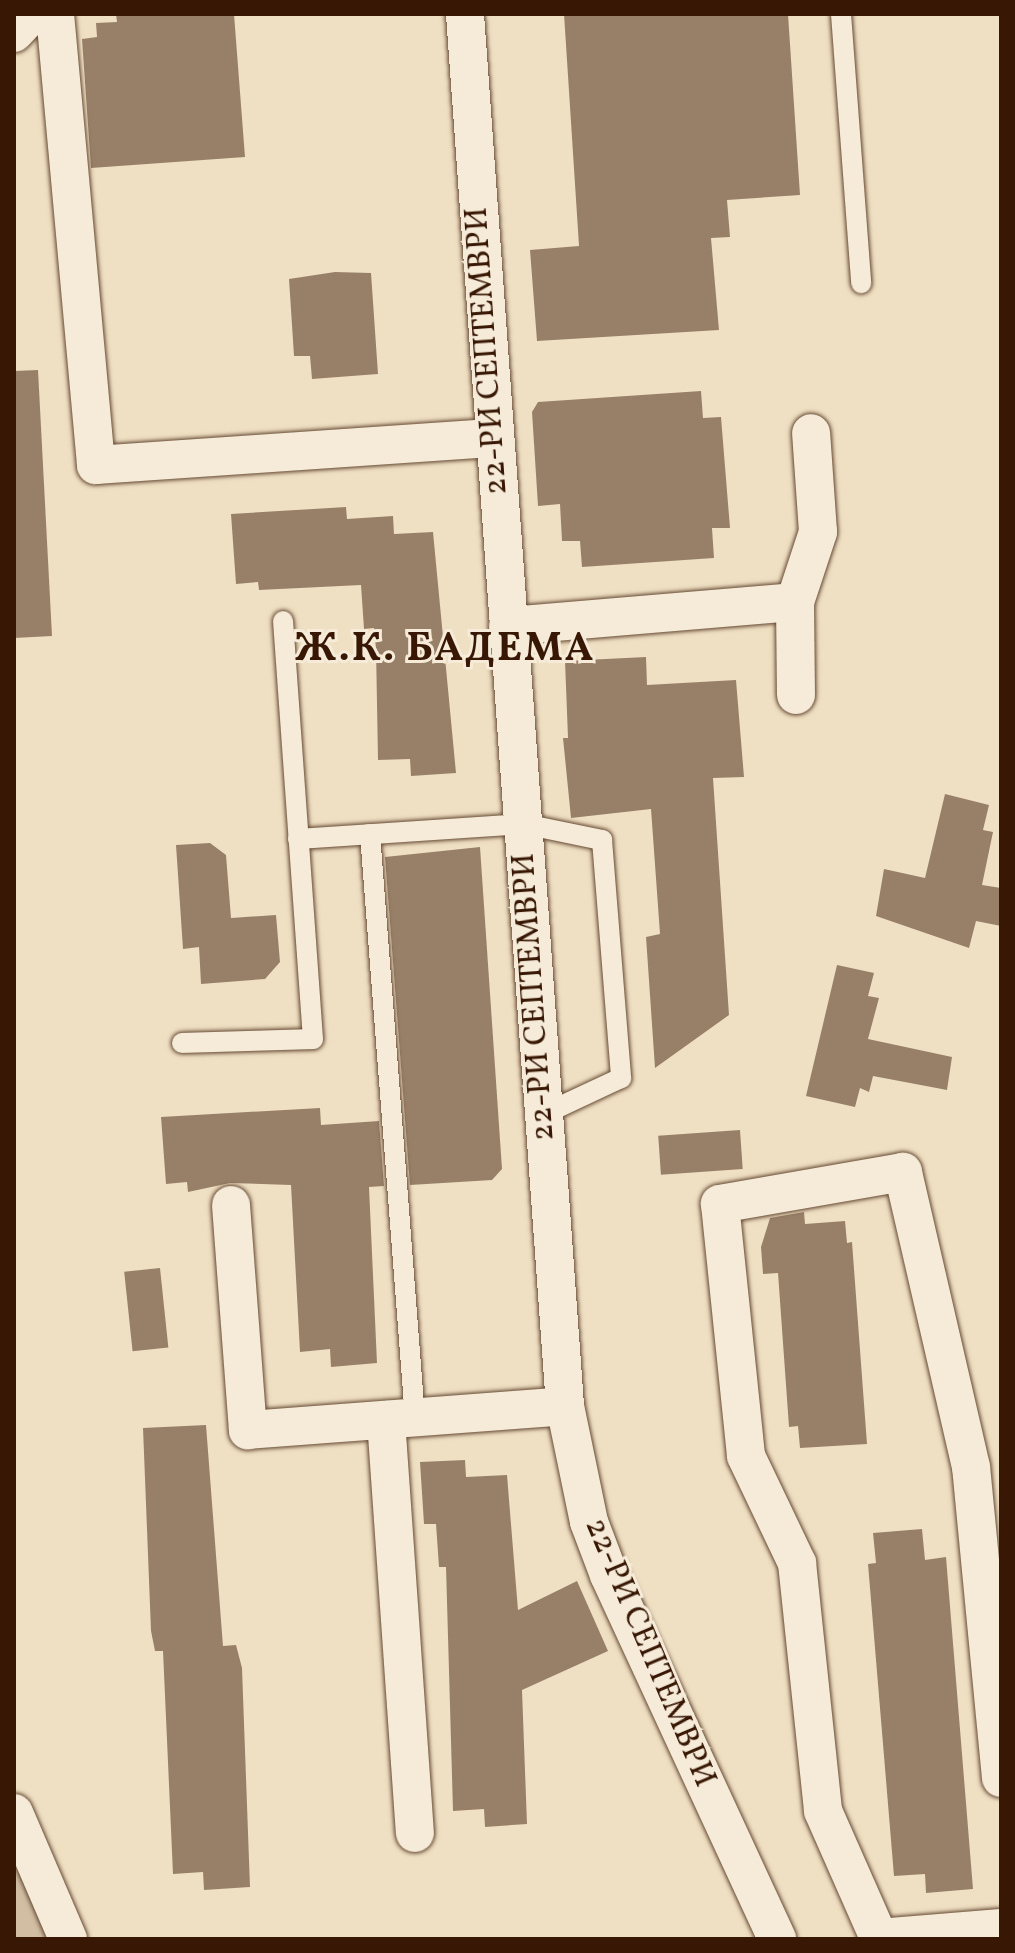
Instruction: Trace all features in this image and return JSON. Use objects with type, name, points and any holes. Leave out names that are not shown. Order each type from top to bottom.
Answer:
[{"type":"street","points":[[14,33],[32,14]]},
{"type":"street","points":[[55,14],[96,465],[494,438]]},
{"type":"street","name":"22-РИ СЕПТЕМВРИ","points":[[465,14],[565,1406],[589,1522],[609,1575],[777,1939]]},
{"type":"street","points":[[796,695],[795,602],[818,532],[811,433]]},
{"type":"street","points":[[508,626],[795,602]]},
{"type":"street","points":[[1001,1778],[971,1467],[903,1172],[720,1204],[746,1456],[797,1563],[823,1811],[879,1938],[1001,1928]]},
{"type":"street","points":[[231,1205],[248,1430],[565,1406]]},
{"type":"street","points":[[400,1419],[415,1833]]},
{"type":"street","points":[[14,1813],[68,1939]]},
{"type":"lane","points":[[841,14],[861,283]]},
{"type":"lane","points":[[182,1043],[313,1039],[283,621]]},
{"type":"lane","points":[[298,839],[524,824],[602,840],[621,1078],[542,1115]]},
{"type":"lane","points":[[370,834],[400,1419]]},
{"type":"shaded area","points":[[14,1813],[68,1939],[14,1939]]},
{"type":"building","points":[[116,14],[234,14],[245,157],[91,168],[82,39],[97,37],[96,23],[117,22]]},
{"type":"building","points":[[564,14],[788,14],[800,195],[727,200],[730,237],[711,238],[719,330],[537,341],[530,250],[579,246]]},
{"type":"building","points":[[335,272],[371,273],[378,374],[312,379],[310,356],[294,356],[289,279]]},
{"type":"building","points":[[38,370],[52,636],[14,638],[14,371]]},
{"type":"building","points":[[701,391],[703,418],[721,417],[730,528],[712,528],[714,558],[582,567],[580,541],[562,541],[560,504],[538,506],[532,412],[538,402]]},
{"type":"building","points":[[346,507],[347,519],[393,516],[394,534],[433,532],[456,773],[411,776],[410,759],[378,760],[374,628],[364,629],[361,585],[259,590],[258,582],[236,584],[231,514]]},
{"type":"building","points":[[646,657],[647,685],[736,680],[744,777],[713,778],[729,1015],[655,1068],[646,937],[660,934],[651,809],[571,818],[563,738],[568,738],[565,661]]},
{"type":"building","points":[[945,794],[989,805],[983,830],[993,832],[982,885],[1001,888],[1001,926],[976,921],[969,948],[876,916],[884,869],[925,878]]},
{"type":"building","points":[[210,843],[226,855],[231,918],[276,915],[280,962],[265,979],[201,984],[199,947],[183,949],[176,845]]},
{"type":"building","points":[[480,847],[502,1169],[492,1180],[410,1185],[385,857]]},
{"type":"building","points":[[837,965],[874,973],[868,996],[879,998],[868,1039],[952,1057],[947,1090],[873,1076],[869,1092],[860,1088],[855,1107],[806,1096]]},
{"type":"building","points":[[320,1108],[321,1125],[379,1121],[384,1186],[369,1187],[377,1363],[331,1367],[330,1349],[300,1352],[291,1185],[230,1183],[188,1192],[187,1182],[166,1184],[161,1117]]},
{"type":"building","points":[[740,1130],[743,1169],[661,1175],[658,1136]]},
{"type":"building","points":[[804,1212],[805,1224],[845,1221],[847,1243],[852,1242],[867,1444],[800,1448],[798,1426],[789,1427],[778,1273],[763,1274],[761,1247],[770,1218]]},
{"type":"building","points":[[160,1268],[168,1348],[133,1351],[124,1272]]},
{"type":"building","points":[[206,1425],[223,1646],[236,1645],[242,1668],[250,1887],[204,1890],[203,1872],[173,1874],[163,1651],[155,1651],[151,1631],[143,1428]]},
{"type":"building","points":[[465,1460],[466,1477],[507,1475],[518,1610],[577,1581],[608,1651],[522,1690],[527,1824],[485,1827],[484,1809],[453,1811],[446,1567],[439,1567],[436,1524],[424,1524],[420,1462]]},
{"type":"building","points":[[922,1529],[925,1560],[946,1557],[973,1889],[926,1893],[925,1874],[894,1876],[868,1564],[876,1563],[873,1533]]},
{"type":"district","name":"Ж.К. БАДЕМА","points":[[445,650]]}]
